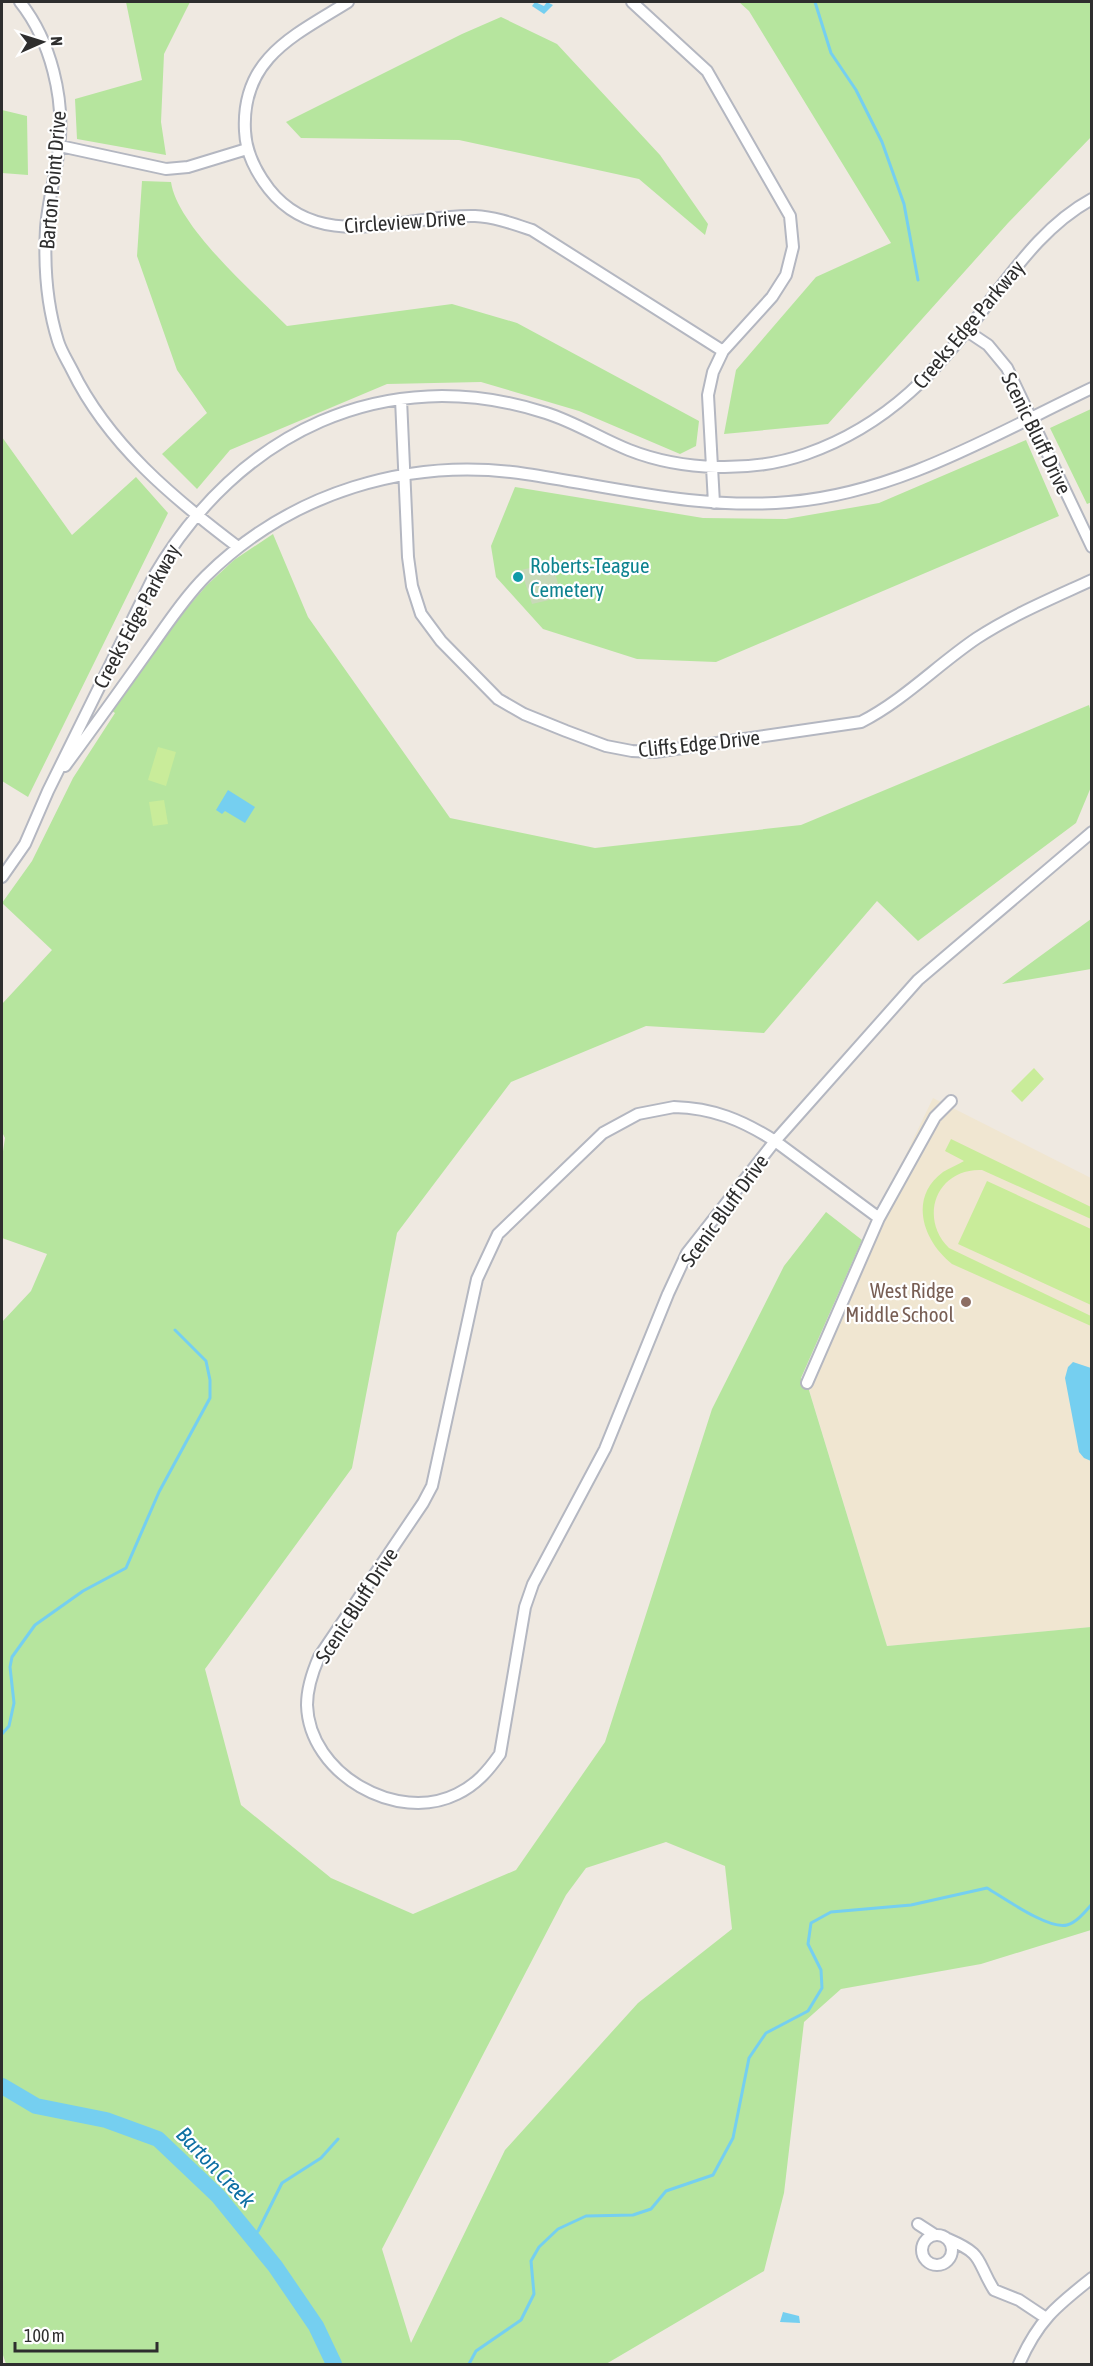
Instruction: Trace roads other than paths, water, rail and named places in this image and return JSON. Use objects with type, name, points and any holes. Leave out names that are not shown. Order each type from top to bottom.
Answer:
[{"type":"street","name":"Barton Point Drive","points":[[20,2],[45,48],[57,82],[61,117],[60,146],[46,226],[46,269],[58,342],[87,401],[129,453],[195,514],[238,547]]},
{"type":"street","name":"Circleview Drive","points":[[348,2],[284,43],[267,58],[250,85],[245,105],[247,149],[257,174],[278,200],[295,214],[338,227],[474,216],[512,223],[532,230],[723,351]]},
{"type":"street","points":[[632,2],[707,71],[790,216],[793,247],[786,275],[766,304],[723,351],[713,372],[708,395],[714,503]]},
{"type":"street","points":[[60,146],[166,169],[188,167],[247,149]]},
{"type":"street","name":"Creeks Edge Parkway","points":[[2,877],[25,844],[48,791],[173,542],[195,514],[230,478],[265,451],[297,432],[366,406],[401,399],[438,396],[477,398],[514,404],[549,414],[630,451],[659,460],[712,466],[746,466],[782,461],[828,446],[859,431],[884,416],[912,393],[936,370],[1028,252],[1053,226],[1092,199]]},
{"type":"street","name":"Scenic Bluff Drive","points":[[967,332],[988,345],[1007,368],[1092,547]]},
{"type":"street","name":"Creeks Edge Parkway","points":[[48,791],[204,578],[238,547],[287,514],[364,482],[404,473],[486,468],[714,503],[791,502],[876,486],[919,470],[1092,388]]},
{"type":"street","name":"Cliffs Edge Drive","points":[[401,399],[412,586],[421,614],[441,640],[498,699],[524,714],[606,746],[632,751],[655,752],[861,722],[886,709],[977,638],[1010,619],[1092,580]]},
{"type":"street","name":"Scenic Bluff Drive","points":[[879,1218],[775,1141],[745,1122],[710,1110],[674,1107],[638,1114],[603,1133],[498,1234],[477,1279],[432,1486],[423,1503],[319,1657],[310,1680],[307,1707],[314,1736],[324,1755],[340,1772],[375,1795],[398,1802],[437,1801],[472,1786],[486,1773],[500,1754],[525,1607],[533,1584],[605,1449],[668,1294],[687,1254],[775,1141],[918,980],[1092,832]]},
{"type":"street","points":[[807,1383],[879,1218],[935,1117],[951,1101]]},
{"type":"street","points":[[918,2224],[935,2235],[971,2249],[980,2259],[994,2290],[1019,2300],[1046,2318]]},
{"type":"street","points":[[935,2235],[926,2239],[922,2248],[924,2257],[931,2264],[941,2264],[949,2258],[952,2249],[948,2240]]},
{"type":"street","points":[[1019,2364],[1031,2336],[1054,2307],[1092,2278]]},
{"type":"water","points":[[535,2],[544,6],[547,2],[553,5],[544,14],[532,6]]},
{"type":"water","points":[[228,790],[255,807],[245,823],[225,811],[222,814],[216,810]]},
{"type":"water","points":[[1073,1362],[1091,1368],[1091,1461],[1079,1452],[1065,1378],[1068,1367]]},
{"type":"water","points":[[783,2312],[799,2316],[800,2323],[780,2322]]},
{"type":"waterway","points":[[815,2],[831,53],[856,90],[882,142],[904,204],[918,280]]},
{"type":"waterway","points":[[2,1734],[9,1726],[14,1703],[10,1667],[12,1657],[35,1625],[83,1591],[126,1568],[159,1492],[210,1398],[210,1380],[206,1361],[175,1330]]},
{"type":"waterway","points":[[469,2364],[476,2351],[521,2320],[534,2294],[531,2261],[539,2247],[558,2229],[586,2216],[633,2215],[651,2209],[666,2191],[713,2175],[733,2138],[749,2058],[766,2033],[808,2011],[822,1988],[821,1970],[808,1944],[811,1923],[831,1912],[911,1905],[987,1888],[1038,1918],[1059,1925],[1074,1922],[1092,1904]]},
{"type":"waterway","name":"Barton Creek","points":[[2,2086],[36,2106],[106,2120],[158,2139],[218,2196],[275,2266],[316,2326],[334,2364]]},
{"type":"waterway","points":[[251,2237],[258,2231],[282,2183],[321,2158],[338,2139]]},
{"type":"place","name":"Roberts-Teague Cemetery","points":[[518,577]]},
{"type":"place","name":"West Ridge Middle School","points":[[966,1302]]}]
